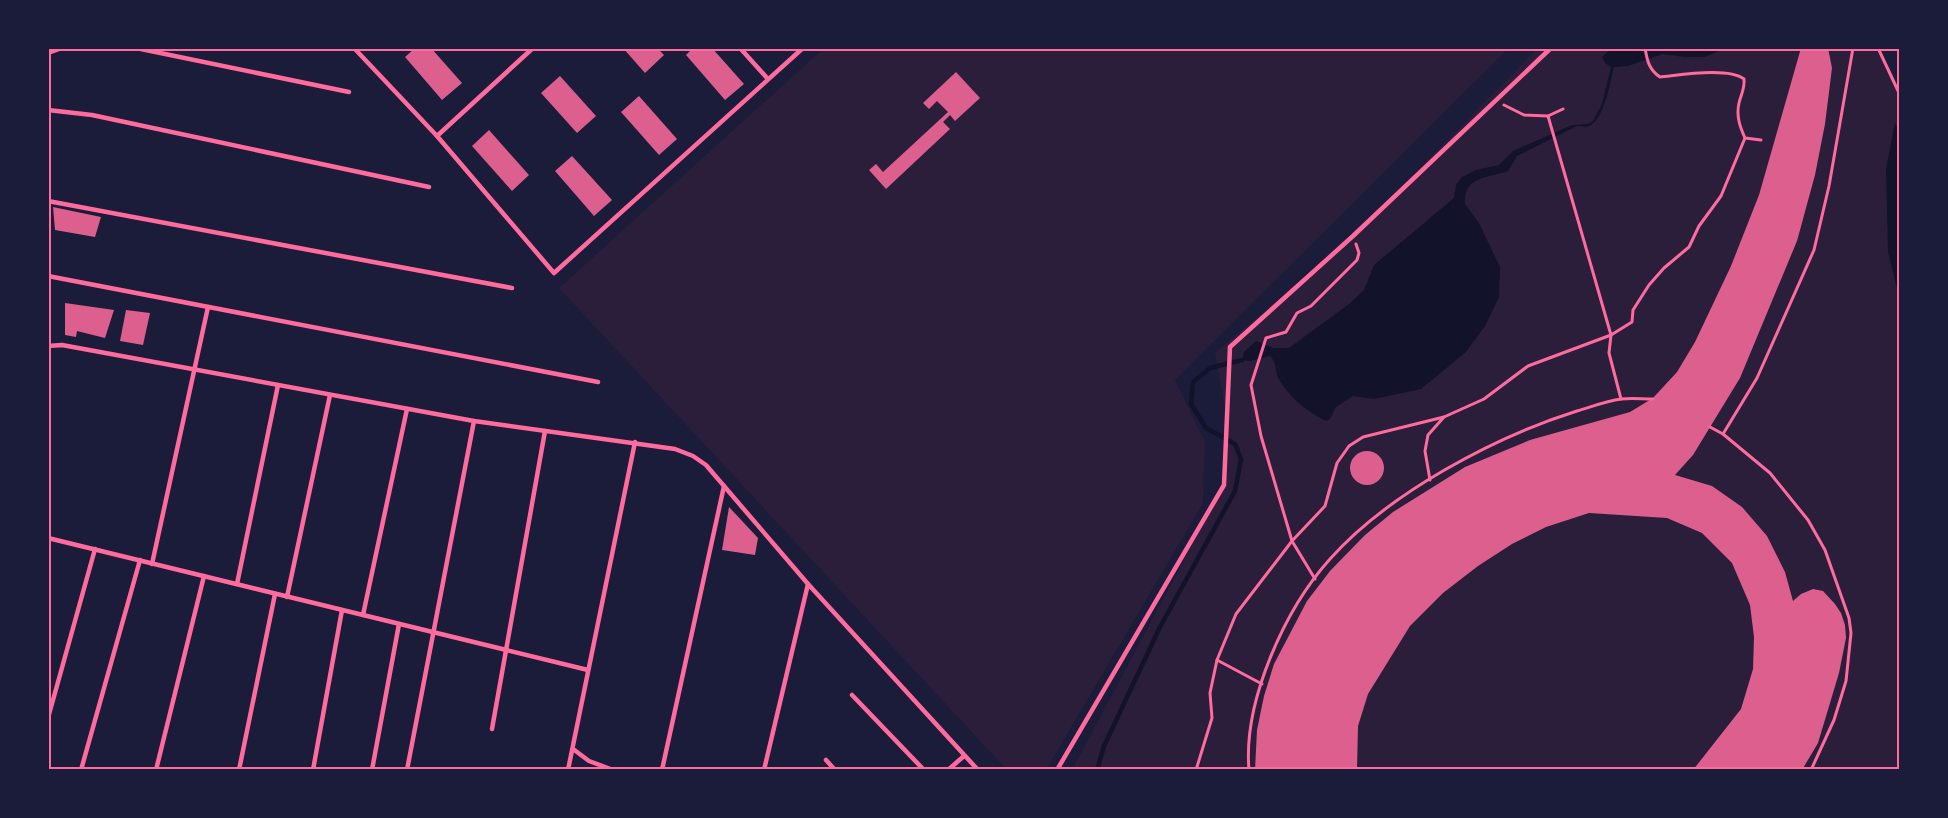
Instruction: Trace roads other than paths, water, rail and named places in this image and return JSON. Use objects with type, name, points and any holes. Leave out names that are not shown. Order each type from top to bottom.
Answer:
[{"type":"lane","points":[[48,53],[62,48]]},
{"type":"lane","points":[[136,48],[349,92]]},
{"type":"lane","points":[[354,48],[437,136],[554,273],[803,48]]},
{"type":"lane","points":[[437,136],[533,48]]},
{"type":"lane","points":[[740,48],[768,79]]},
{"type":"lane","points":[[1057,770],[1224,485],[1230,347],[1353,237],[1551,48]]},
{"type":"lane","points":[[48,110],[92,116],[429,187]]},
{"type":"lane","points":[[48,201],[512,288]]},
{"type":"lane","points":[[48,276],[598,382]]},
{"type":"lane","points":[[152,564],[208,307]]},
{"type":"lane","points":[[48,346],[62,345],[474,421],[635,442],[675,449],[693,456],[706,465],[808,584],[978,770]]},
{"type":"lane","points":[[237,584],[278,385]]},
{"type":"lane","points":[[287,597],[330,395]]},
{"type":"lane","points":[[363,615],[407,409]]},
{"type":"lane","points":[[407,770],[474,421]]},
{"type":"lane","points":[[492,729],[545,431]]},
{"type":"lane","points":[[568,770],[635,442]]},
{"type":"lane","points":[[662,770],[724,486]]},
{"type":"lane","points":[[48,538],[588,670]]},
{"type":"lane","points":[[48,718],[95,549]]},
{"type":"lane","points":[[81,770],[140,561]]},
{"type":"lane","points":[[156,770],[204,576]]},
{"type":"lane","points":[[764,770],[808,584]]},
{"type":"lane","points":[[239,770],[275,594]]},
{"type":"lane","points":[[313,770],[342,610]]},
{"type":"lane","points":[[372,770],[399,624]]},
{"type":"lane","points":[[852,695],[924,770]]},
{"type":"lane","points":[[573,749],[589,761],[613,770]]},
{"type":"lane","points":[[948,770],[964,756]]},
{"type":"lane","points":[[826,760],[836,770]]},
{"type":"waterway","points":[[1097,770],[1104,746],[1160,627],[1235,491],[1241,459],[1235,444],[1206,428],[1191,404],[1193,382],[1210,368],[1242,360]]}]
